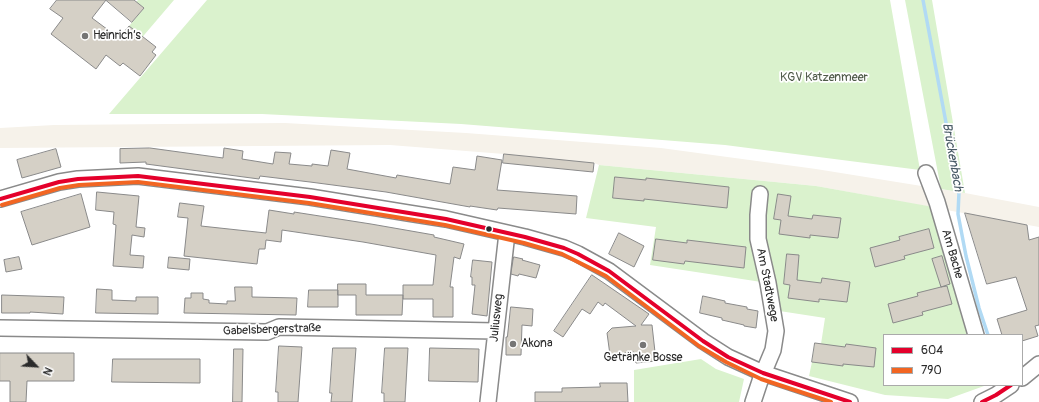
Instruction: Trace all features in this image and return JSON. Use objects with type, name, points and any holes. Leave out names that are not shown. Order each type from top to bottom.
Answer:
[{"type":"street","name":"Am Bache","points":[[926,173],[937,202],[976,334]]},
{"type":"street","points":[[0,198],[59,182],[105,177],[138,176],[310,198],[408,213],[446,219],[507,233],[558,246],[594,262],[624,281],[718,351],[745,366],[850,402]]},
{"type":"street","name":"Am Stadtwege","points":[[753,402],[773,350],[776,331],[768,283],[758,239],[760,194]]},
{"type":"street","name":"Juliusweg","points":[[488,402],[507,233]]},
{"type":"street","name":"Gabelsbergerstraße","points":[[0,328],[267,332],[280,327],[496,331]]},
{"type":"street","points":[[1023,377],[1039,364]]},
{"type":"street","points":[[982,402],[1009,386]]},
{"type":"shaded area","points":[[285,123],[466,133],[661,148],[816,169],[965,193],[1039,207],[1039,227],[816,186],[599,165],[594,163],[504,154],[390,145],[0,148],[0,128],[54,125]]},
{"type":"green space","points":[[138,0],[174,0],[139,41],[125,31],[144,8],[136,2]]},
{"type":"green space","name":"KGV Katzenmeer","points":[[207,0],[890,0],[920,170],[725,145],[461,124],[262,114],[109,114]]},
{"type":"green space","points":[[905,0],[932,0],[965,193],[941,189]]},
{"type":"green space","points":[[599,165],[816,186],[939,208],[971,334],[883,334],[883,386],[984,386],[948,399],[885,395],[809,376],[815,343],[821,344],[825,318],[773,310],[768,283],[650,265],[656,227],[586,218]]},
{"type":"green space","points":[[701,359],[716,369],[744,379],[739,402],[634,402],[634,370]]},
{"type":"building","points":[[57,0],[106,0],[92,18],[119,38],[129,26],[156,47],[152,52],[156,55],[140,76],[123,63],[120,66],[106,55],[96,69],[51,34],[63,18],[50,9]]},
{"type":"building","points":[[106,0],[134,0],[144,8],[132,22]]},
{"type":"building","points":[[150,148],[223,158],[224,148],[243,151],[242,159],[273,164],[275,152],[291,153],[289,164],[312,166],[312,164],[328,166],[331,150],[350,153],[347,169],[396,178],[397,175],[450,184],[453,167],[475,170],[477,156],[502,160],[497,190],[577,196],[576,214],[498,208],[497,210],[470,207],[386,192],[310,182],[260,176],[259,179],[146,164],[146,162],[120,163],[120,149]]},
{"type":"building","points":[[56,149],[61,167],[22,178],[17,160]]},
{"type":"building","points":[[504,154],[594,163],[593,172],[503,163]]},
{"type":"building","points":[[615,177],[646,180],[646,178],[729,187],[727,208],[644,199],[644,201],[613,198]]},
{"type":"building","points":[[97,192],[139,196],[136,227],[145,228],[144,237],[132,235],[130,255],[144,256],[143,268],[113,266],[116,225],[113,224],[114,212],[96,210]]},
{"type":"building","points":[[81,194],[90,227],[32,245],[21,212]]},
{"type":"building","points":[[778,194],[791,196],[788,216],[812,219],[813,215],[841,218],[838,238],[810,235],[810,238],[779,234],[781,220],[774,219]]},
{"type":"building","points":[[180,203],[204,206],[201,226],[266,233],[269,210],[294,214],[294,212],[371,224],[434,235],[434,237],[464,244],[460,259],[454,257],[450,287],[453,287],[453,317],[433,317],[433,299],[403,299],[403,285],[433,285],[436,255],[282,230],[281,242],[266,240],[265,249],[259,249],[257,264],[184,256],[188,218],[178,217]]},
{"type":"building","points":[[965,213],[1027,225],[1029,240],[1039,237],[1039,325],[1035,326],[1038,336],[1023,341],[1023,334],[1002,334],[997,319],[1027,310],[1016,277],[987,284]]},
{"type":"building","points":[[929,229],[934,248],[904,256],[905,259],[875,267],[870,248],[900,240],[899,237]]},
{"type":"building","points":[[619,233],[644,246],[634,267],[609,254]]},
{"type":"building","points":[[656,239],[687,243],[687,240],[746,247],[744,268],[685,261],[684,264],[653,260]]},
{"type":"building","points":[[787,254],[799,255],[797,280],[821,283],[822,278],[850,282],[847,302],[819,299],[819,302],[788,298],[790,285],[784,284]]},
{"type":"building","points":[[942,256],[950,284],[941,287],[932,259]]},
{"type":"building","points":[[19,257],[22,269],[6,272],[4,260]]},
{"type":"building","points":[[169,257],[190,259],[189,270],[168,268]]},
{"type":"building","points":[[514,257],[540,265],[536,278],[519,274],[518,276],[511,274]]},
{"type":"building","points":[[473,260],[492,262],[487,316],[472,314],[475,285],[472,285],[471,277]]},
{"type":"building","points":[[592,275],[649,314],[641,325],[652,325],[656,361],[636,363],[634,352],[610,355],[607,333],[612,328],[636,326],[605,303],[603,306],[598,302],[590,314],[582,309],[563,337],[554,331]]},
{"type":"building","points":[[338,284],[366,284],[366,295],[403,295],[402,315],[356,315],[356,295],[338,295]]},
{"type":"building","points":[[947,286],[952,304],[922,312],[923,315],[893,323],[888,304],[918,296],[917,293]]},
{"type":"building","points":[[235,287],[252,287],[252,297],[297,298],[296,315],[184,313],[185,298],[191,298],[191,293],[203,293],[203,299],[209,300],[209,303],[227,304],[227,301],[235,301]]},
{"type":"building","points":[[97,289],[112,290],[112,300],[136,301],[136,297],[158,297],[158,314],[96,313]]},
{"type":"building","points":[[309,290],[338,290],[338,307],[308,307]]},
{"type":"building","points":[[2,295],[64,297],[63,314],[30,312],[2,313]]},
{"type":"building","points":[[703,296],[758,311],[756,328],[700,313]]},
{"type":"building","points":[[511,307],[533,309],[532,326],[522,325],[521,355],[506,355],[506,337]]},
{"type":"building","points":[[815,343],[845,347],[846,344],[876,348],[874,367],[843,364],[843,366],[812,362]]},
{"type":"building","points":[[279,346],[302,347],[298,402],[278,402],[278,392],[276,392]]},
{"type":"building","points":[[333,348],[356,348],[352,402],[331,402],[332,393],[330,393]]},
{"type":"building","points":[[385,348],[408,348],[405,402],[384,402],[384,393],[382,393]]},
{"type":"building","points":[[430,348],[479,349],[478,382],[429,381]]},
{"type":"building","points":[[234,349],[243,349],[242,402],[233,402]]},
{"type":"building","points":[[0,353],[74,353],[74,381],[27,381],[26,402],[10,402],[10,381],[0,381]]},
{"type":"building","points":[[113,359],[200,359],[200,383],[112,382]]},
{"type":"building","points":[[600,383],[627,383],[628,402],[535,402],[535,392],[562,392],[562,388],[600,387]]},
{"type":"waterway","name":"Brückenbach","points":[[923,0],[959,192],[958,214],[966,256],[979,308],[988,334]]},
{"type":"transit line","name":"604","points":[[0,199],[59,182],[78,179],[138,176],[310,197],[446,219],[525,237],[564,248],[609,271],[703,341],[728,357],[763,373],[850,402]]},
{"type":"transit line","name":"790","points":[[2,205],[60,188],[79,185],[138,182],[309,203],[445,225],[524,243],[562,254],[606,276],[699,346],[726,362],[761,379],[831,402]]},
{"type":"transit line","name":"604","points":[[982,402],[1010,386]]},
{"type":"place","name":"Heinrich’s","points":[[85,36]]},
{"type":"place","name":"Akona","points":[[513,344]]},
{"type":"place","name":"Getränke Bosse","points":[[643,345]]}]
